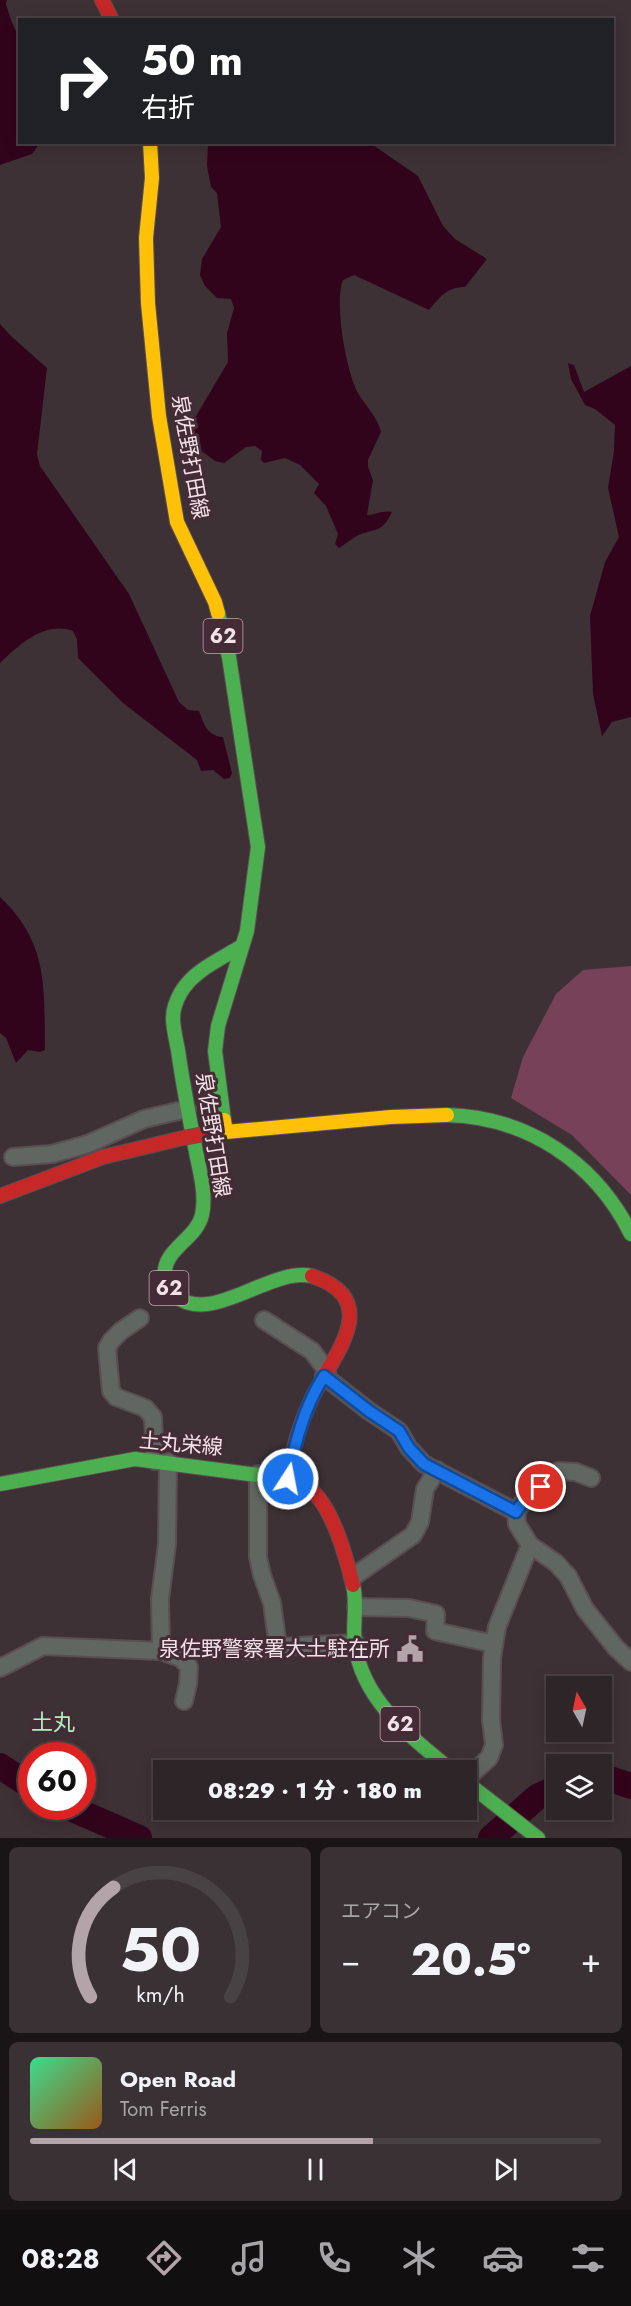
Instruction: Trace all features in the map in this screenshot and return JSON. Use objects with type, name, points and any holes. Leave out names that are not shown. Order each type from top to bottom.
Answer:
[{"type":"main road","points":[[102,0],[111,18]]},
{"type":"main road","name":"泉佐野打田線","points":[[150,144],[152,178],[146,238],[147,293],[159,416],[170,488],[177,522],[215,602],[229,657],[258,847],[247,931],[218,1026],[215,1051],[226,1132],[389,1117],[447,1115],[492,1119],[538,1138],[574,1161],[601,1185],[621,1212],[631,1234]]},
{"type":"main road","name":"泉佐野打田線","points":[[242,946],[200,972],[182,987],[175,1003],[173,1018],[204,1212],[199,1224],[173,1249],[166,1262],[164,1279],[172,1294],[183,1304],[205,1305],[296,1274],[314,1276],[341,1292],[348,1304],[351,1322],[345,1344],[317,1386],[296,1438],[288,1479]]},
{"type":"main road","points":[[0,1196],[33,1186],[92,1161],[144,1145],[226,1132]]},
{"type":"main road","name":"土丸栄線","points":[[0,1484],[135,1459],[288,1479]]},
{"type":"main road","name":"62","points":[[288,1479],[309,1488],[321,1501],[353,1577],[356,1607],[354,1634],[361,1668],[369,1686],[382,1705],[408,1733],[439,1760]]},
{"type":"main road","points":[[477,1790],[538,1838]]},
{"type":"street","points":[[13,1157],[52,1154],[88,1144],[144,1119],[187,1109]]},
{"type":"street","points":[[140,1318],[122,1331],[107,1348],[111,1391],[116,1397],[145,1408],[153,1417],[162,1462],[167,1544],[160,1599],[161,1651]]},
{"type":"street","points":[[264,1320],[312,1351],[326,1373],[369,1411],[399,1431],[409,1448],[424,1464],[516,1512]]},
{"type":"street","points":[[353,1577],[412,1534],[420,1522],[425,1489],[437,1470]]},
{"type":"street","points":[[591,1479],[576,1472],[558,1471],[523,1502],[516,1512],[517,1524],[530,1545],[556,1563],[568,1576],[585,1609],[616,1648],[631,1662]]},
{"type":"street","points":[[258,1474],[258,1557],[272,1603],[278,1647]]},
{"type":"street","points":[[477,1770],[489,1758],[494,1745],[491,1720],[492,1658],[497,1627],[530,1545]]},
{"type":"street","points":[[356,1607],[409,1608],[436,1614],[435,1631],[494,1644]]},
{"type":"street","points":[[247,1651],[356,1643]]},
{"type":"street","points":[[0,1668],[43,1646],[161,1651],[181,1658],[189,1667],[184,1701]]},
{"type":"shaded area","points":[[0,0],[7,0],[6,4],[18,36],[18,144],[39,144],[32,154],[0,165]]},
{"type":"shaded area","points":[[208,144],[371,144],[418,176],[443,226],[455,239],[487,259],[465,287],[449,291],[440,297],[429,310],[354,275],[343,280],[341,320],[349,369],[358,393],[374,416],[381,432],[368,460],[373,480],[367,515],[392,512],[380,528],[358,535],[339,548],[335,544],[338,534],[326,506],[314,493],[319,484],[300,465],[285,458],[264,463],[261,460],[262,451],[255,446],[246,447],[224,463],[215,461],[200,450],[194,438],[192,423],[228,362],[227,333],[234,308],[231,299],[217,298],[205,286],[200,275],[202,259],[221,227],[217,193],[211,187],[207,166]]},
{"type":"shaded area","points":[[0,324],[47,368],[37,454],[40,466],[129,594],[179,702],[188,710],[199,711],[210,732],[223,737],[232,773],[230,778],[224,779],[213,770],[201,771],[197,760],[123,703],[78,658],[77,639],[73,631],[53,629],[43,632],[25,642],[0,663]]},
{"type":"shaded area","points":[[568,363],[574,365],[584,392],[631,366],[631,717],[612,722],[602,736],[593,694],[590,616],[605,562],[619,537],[608,488],[614,451],[615,425],[595,409],[585,405],[571,379]]},
{"type":"shaded area","points":[[0,897],[16,914],[28,932],[36,950],[43,987],[45,1050],[40,1052],[28,1050],[16,1063],[6,1038],[0,1033]]},
{"type":"shaded area","points":[[631,966],[631,1195],[572,1135],[511,1098],[523,1057],[556,994],[583,970]]},
{"type":"waterway","points":[[0,1766],[18,1778]]},
{"type":"waterway","points":[[612,1780],[631,1786]]},
{"type":"waterway","points":[[491,1838],[537,1797],[546,1793]]},
{"type":"waterway","points":[[96,1819],[139,1838]]},
{"type":"traffic: fast","points":[[218,613],[229,657],[258,847],[247,931],[218,1026],[215,1051],[224,1120]]},
{"type":"traffic: fast","points":[[242,946],[193,977],[181,992],[174,1008],[174,1030],[203,1201],[202,1215],[198,1224],[168,1260],[165,1280],[174,1295],[189,1303],[205,1304],[223,1301],[278,1280],[295,1276],[312,1276]]},
{"type":"traffic: fast","points":[[447,1115],[504,1124],[556,1148],[598,1185],[616,1208],[631,1234]]},
{"type":"traffic: fast","points":[[0,1484],[135,1459],[288,1479]]},
{"type":"traffic: fast","points":[[353,1585],[355,1645],[368,1683],[391,1716],[439,1760]]},
{"type":"traffic: fast","points":[[477,1791],[538,1838]]},
{"type":"traffic: slow","points":[[150,144],[152,178],[146,238],[148,303],[159,416],[177,522],[218,613]]},
{"type":"traffic: slow","points":[[224,1120],[226,1132],[391,1117],[447,1115]]},
{"type":"traffic: jam","points":[[102,0],[111,18]]},
{"type":"traffic: jam","points":[[183,1138],[204,1134]]},
{"type":"traffic: jam","points":[[0,1196],[103,1157],[183,1138]]},
{"type":"traffic: jam","points":[[312,1276],[334,1287],[346,1300],[350,1315],[347,1332],[303,1419],[288,1479],[309,1488],[325,1507],[337,1533],[353,1585]]},
{"type":"place","name":"泉佐野警察署大土駐在所","points":[[410,1649]]},
{"type":"district","name":"土丸","points":[[53,1722]]},
{"type":"route","points":[[288,1479],[296,1438],[317,1386],[324,1376],[399,1431],[409,1448],[424,1464],[516,1512],[523,1502],[541,1487]]}]
